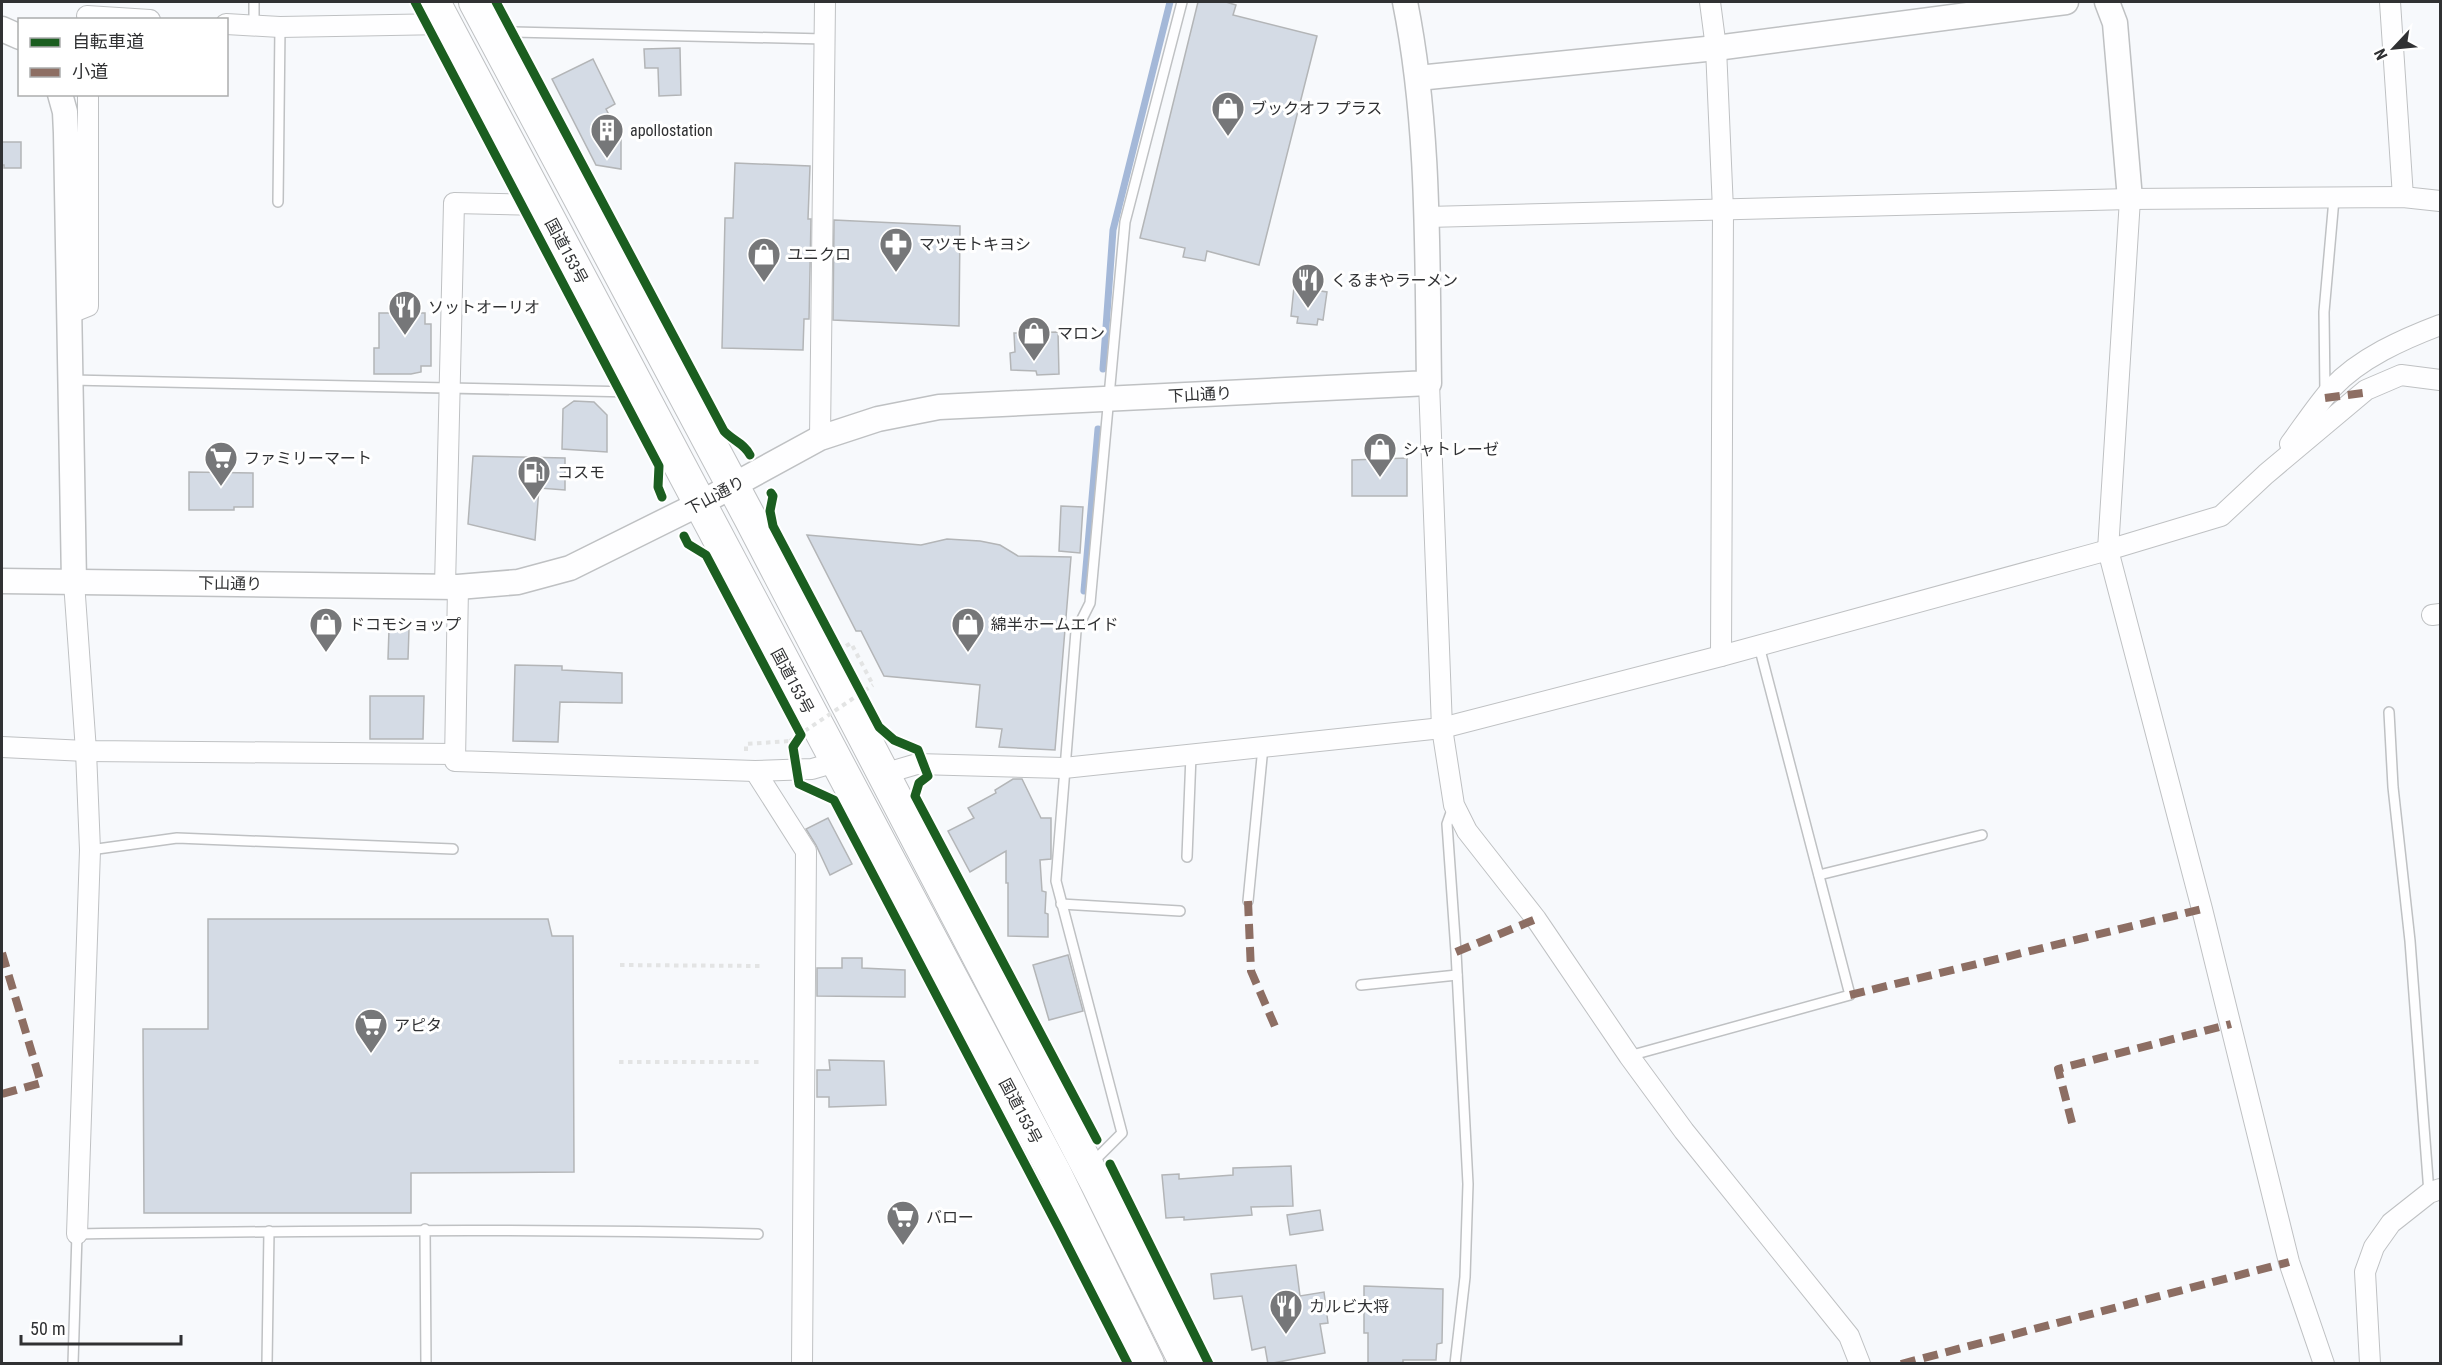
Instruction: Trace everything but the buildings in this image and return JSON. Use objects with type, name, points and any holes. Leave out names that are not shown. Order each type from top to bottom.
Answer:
[{"type":"highway","name":"国道153号","points":[[475,2],[733,486],[1088,1167],[1186,1364]]},
{"type":"highway","name":"国道153号","points":[[440,13],[1055,1173],[1148,1364]]},
{"type":"street","points":[[820,438],[825,2]]},
{"type":"street","points":[[1405,2],[1418,78],[1427,217],[1429,383],[1442,728],[1454,805],[1467,831],[1536,918],[1629,1056],[1684,1131],[1849,1336],[1860,1364]]},
{"type":"street","points":[[1710,2],[1716,48],[1723,210],[1721,656]]},
{"type":"street","points":[[1418,78],[1716,48],[2066,2]]},
{"type":"street","points":[[2108,2],[2115,23],[2130,199],[2108,550],[2202,909],[2289,1262],[2324,1364]]},
{"type":"street","points":[[2390,2],[2403,198]]},
{"type":"street","points":[[87,12],[134,18]]},
{"type":"street","points":[[228,24],[280,27],[440,13]]},
{"type":"street","points":[[2,29],[18,36]]},
{"type":"street","points":[[61,96],[65,112],[66,133],[74,582],[86,752],[90,850],[77,1234]]},
{"type":"street","points":[[68,314],[88,306],[88,96]]},
{"type":"street","points":[[1427,217],[2130,199],[2403,198],[2440,201]]},
{"type":"street","points":[[543,205],[454,203],[450,387],[455,761],[756,762],[796,770],[812,769],[836,762]]},
{"type":"street","points":[[2266,474],[2325,398],[2348,374],[2407,338],[2440,325]]},
{"type":"street","points":[[883,774],[916,764],[1064,768],[1442,728],[1759,646],[2108,550],[2221,516],[2266,474],[2366,390],[2401,375],[2440,380]]},
{"type":"street","name":"下山通り","points":[[2,581],[451,586],[518,582],[570,568],[701,503],[820,438],[878,419],[939,407],[1429,383]]},
{"type":"street","points":[[2,747],[86,752],[455,754]]},
{"type":"street","points":[[756,762],[806,851],[802,1364]]},
{"type":"street","points":[[2370,1364],[2365,1272],[2374,1248],[2391,1223],[2435,1191]]},
{"type":"lane","points":[[254,2],[254,25]]},
{"type":"lane","points":[[1088,1167],[1122,1133],[1056,881],[1064,768],[1076,631],[1090,603],[1125,222],[1182,2]]},
{"type":"lane","points":[[278,202],[280,27]]},
{"type":"lane","points":[[513,32],[825,39]]},
{"type":"lane","points":[[2325,398],[2324,312],[2334,199]]},
{"type":"lane","points":[[69,380],[642,392]]},
{"type":"lane","points":[[1629,1056],[1850,995],[1759,646]]},
{"type":"lane","points":[[2390,712],[2393,787],[2435,1191]]},
{"type":"lane","points":[[1248,901],[1263,747]]},
{"type":"lane","points":[[1187,857],[1191,754]]},
{"type":"lane","points":[[1454,805],[1447,824],[1468,1184],[1466,1277],[1455,1364]]},
{"type":"lane","points":[[1819,875],[1983,835]]},
{"type":"lane","points":[[90,850],[177,838],[453,849]]},
{"type":"lane","points":[[1061,903],[1180,912]]},
{"type":"lane","points":[[1360,985],[1457,975]]},
{"type":"lane","points":[[73,1364],[77,1234],[425,1229],[616,1230],[758,1234]]},
{"type":"lane","points":[[425,1229],[426,1364]]},
{"type":"lane","points":[[267,1364],[269,1232]]},
{"type":"path","points":[[834,641],[840,652]]},
{"type":"path","points":[[856,683],[867,704]]},
{"type":"path","points":[[756,762],[746,752],[746,744],[790,741],[873,685]]},
{"type":"path","points":[[796,724],[801,735],[793,747],[796,770]]},
{"type":"path","points":[[620,965],[760,966]]},
{"type":"path","points":[[619,1062],[759,1062]]},
{"type":"waterway","points":[[1103,369],[1113,230],[1170,2]]},
{"type":"waterway","points":[[1084,591],[1098,429]]},
{"type":"marked path","points":[[2325,398],[2363,393]]},
{"type":"marked path","points":[[1248,901],[1251,971],[1277,1031]]},
{"type":"marked path","points":[[1850,995],[2202,909]]},
{"type":"marked path","points":[[1456,952],[1536,919]]},
{"type":"marked path","points":[[2,953],[41,1083],[2,1094]]},
{"type":"marked path","points":[[2072,1123],[2058,1069],[2231,1024]]},
{"type":"marked path","points":[[1901,1364],[2289,1262]]},
{"type":"cycle path","points":[[415,2],[659,466],[658,487],[662,497]]},
{"type":"cycle path","points":[[496,2],[724,431],[750,455]]},
{"type":"cycle path","points":[[771,493],[773,496],[770,511],[773,526],[879,727],[894,740],[918,750],[928,776],[919,783],[915,796],[1097,1140]]},
{"type":"cycle path","points":[[684,536],[688,544],[706,555],[801,735],[793,747],[799,784],[834,800],[1128,1364]]},
{"type":"cycle path","points":[[1110,1164],[1209,1364]]},
{"type":"place","name":"ブックオフ プラス","points":[[1228,137]]},
{"type":"place","name":"apollostation","points":[[607,159]]},
{"type":"place","name":"マツモトキヨシ","points":[[896,273]]},
{"type":"place","name":"ユニクロ","points":[[764,283]]},
{"type":"place","name":"くるまやラーメン","points":[[1308,309]]},
{"type":"place","name":"ソットオーリオ","points":[[405,336]]},
{"type":"place","name":"マロン","points":[[1034,362]]},
{"type":"place","name":"シャトレーゼ","points":[[1380,478]]},
{"type":"place","name":"ファミリーマート","points":[[221,487]]},
{"type":"place","name":"コスモ","points":[[534,501]]},
{"type":"place","name":"ドコモショップ","points":[[326,653]]},
{"type":"place","name":"綿半ホームエイド","points":[[968,653]]},
{"type":"place","name":"アピタ","points":[[371,1054]]},
{"type":"place","name":"バロー","points":[[903,1246]]},
{"type":"place","name":"カルビ大将","points":[[1286,1335]]}]
